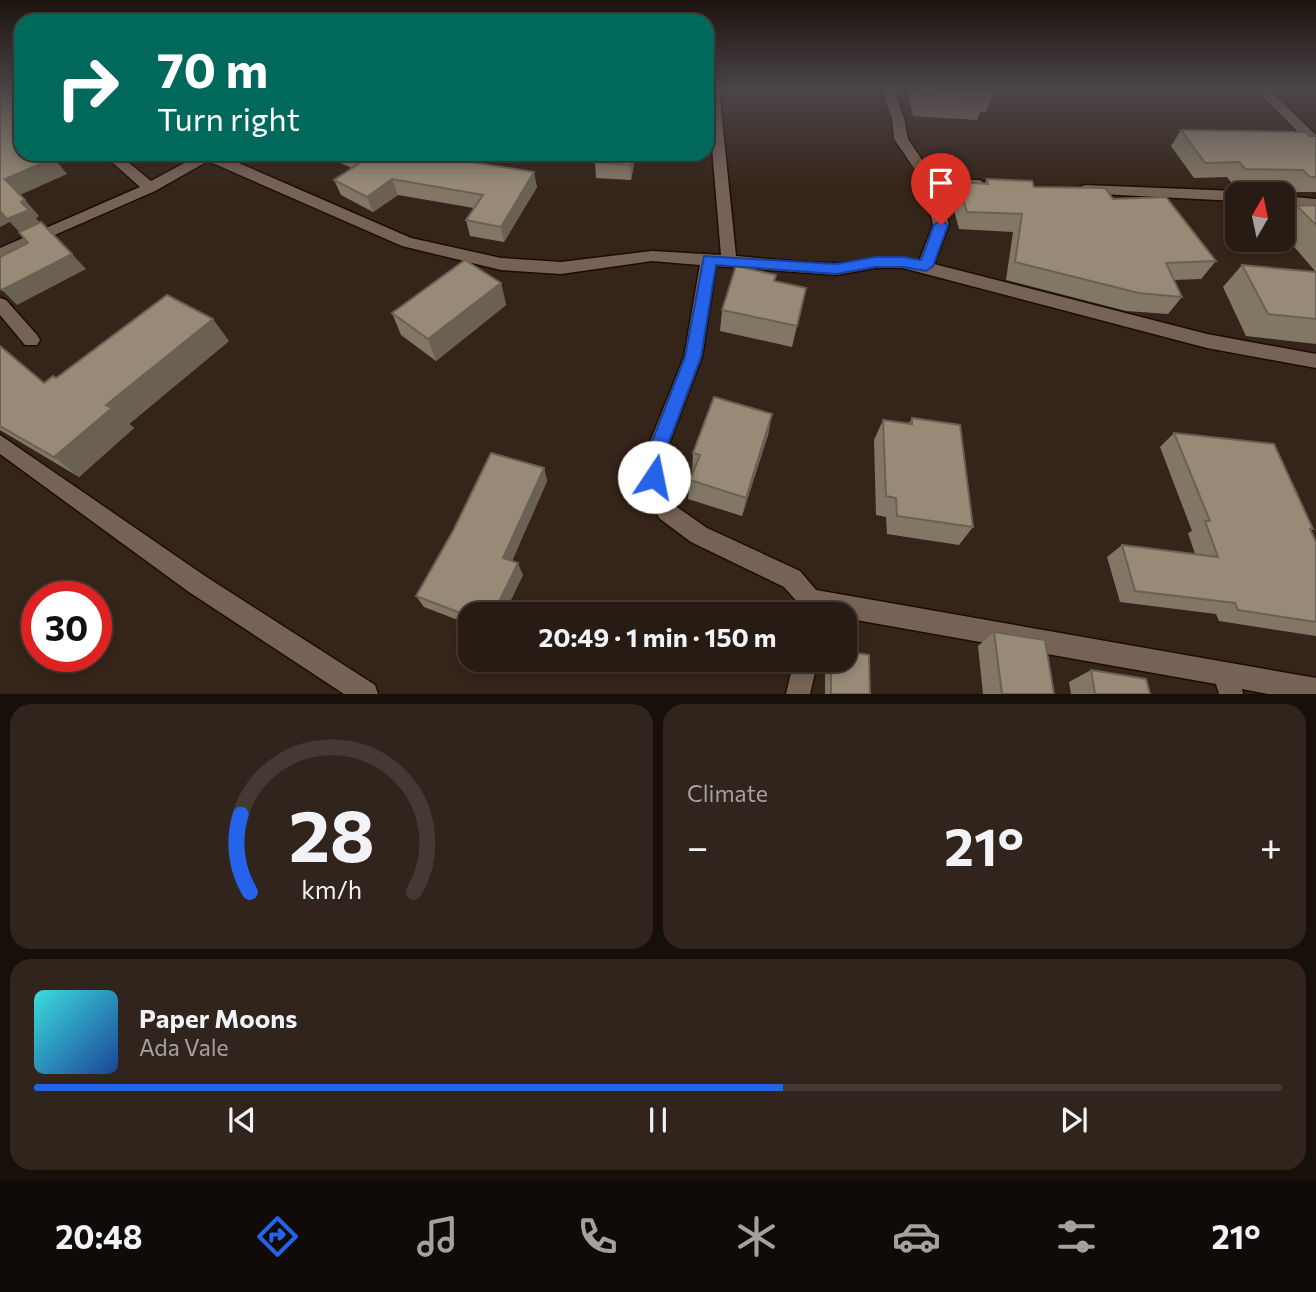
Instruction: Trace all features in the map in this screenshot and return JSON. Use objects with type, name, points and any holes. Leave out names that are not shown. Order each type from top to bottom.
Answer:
[{"type":"street","points":[[714,121],[719,260],[693,357],[659,447],[654,477],[666,511],[699,535],[792,579],[808,602]]},
{"type":"street","points":[[898,121],[901,139],[932,183],[941,225],[926,266]]},
{"type":"street","points":[[1295,121],[1316,142]]},
{"type":"street","points":[[118,161],[150,188]]},
{"type":"street","points":[[0,254],[150,188],[198,161]]},
{"type":"street","points":[[223,161],[407,242],[501,264],[561,268],[652,256],[836,269],[875,262],[903,262],[1206,341],[1316,361]]},
{"type":"street","points":[[932,183],[1001,186]]},
{"type":"street","points":[[1070,189],[1225,195]]},
{"type":"street","points":[[1295,202],[1316,204]]},
{"type":"street","points":[[0,304],[31,340]]},
{"type":"street","points":[[0,443],[197,584],[366,694]]},
{"type":"street","points":[[857,616],[1229,685],[1316,690]]},
{"type":"street","points":[[798,694],[803,672]]},
{"type":"building","points":[[0,121],[14,121],[14,161],[47,161],[5,179],[25,200],[21,202],[29,210],[7,219],[0,211]]},
{"type":"building","points":[[1181,130],[1306,132],[1309,136],[1316,136],[1316,177],[1310,177],[1303,170],[1245,169],[1239,162],[1205,163]]},
{"type":"building","points":[[363,161],[465,161],[534,172],[501,227],[466,220],[483,195],[392,179],[367,197],[334,180]]},
{"type":"building","points":[[595,161],[631,161],[630,165]]},
{"type":"building","points":[[987,179],[1032,181],[1034,187],[1105,188],[1113,199],[1166,197],[1216,261],[1166,263],[1182,297],[1139,293],[1015,262],[1022,214],[967,212],[958,182],[988,184]]},
{"type":"building","points":[[1316,205],[1316,225],[1297,206]]},
{"type":"building","points":[[41,222],[72,254],[2,290],[0,257],[28,243],[19,232]]},
{"type":"building","points":[[465,260],[501,283],[428,339],[392,313]]},
{"type":"building","points":[[1242,265],[1316,272],[1316,319],[1268,314]]},
{"type":"building","points":[[736,266],[776,275],[774,281],[806,288],[797,326],[722,310]]},
{"type":"building","points":[[167,295],[213,319],[106,405],[112,408],[54,457],[0,426],[0,346],[44,383],[53,376],[56,378]]},
{"type":"building","points":[[714,397],[772,414],[746,498],[690,480],[700,455],[693,453]]},
{"type":"building","points":[[912,418],[960,425],[973,527],[897,516],[896,498],[886,496],[883,420],[912,424]]},
{"type":"building","points":[[1174,433],[1274,444],[1313,529],[1310,529],[1316,542],[1316,622],[1238,610],[1235,603],[1135,591],[1122,545],[1218,557],[1205,521],[1210,521]]},
{"type":"building","points":[[491,453],[544,468],[503,558],[518,563],[499,602],[458,602],[458,612],[416,596],[453,531]]},
{"type":"building","points":[[994,632],[1045,640],[1054,694],[1002,694]]},
{"type":"building","points":[[857,653],[869,655],[870,694],[831,694],[831,672],[857,672]]},
{"type":"building","points":[[1091,670],[1146,679],[1150,694],[1095,694]]},
{"type":"route","points":[[654,477],[659,447],[693,357],[709,260],[836,269],[875,262],[903,262],[926,266],[941,225]]}]
